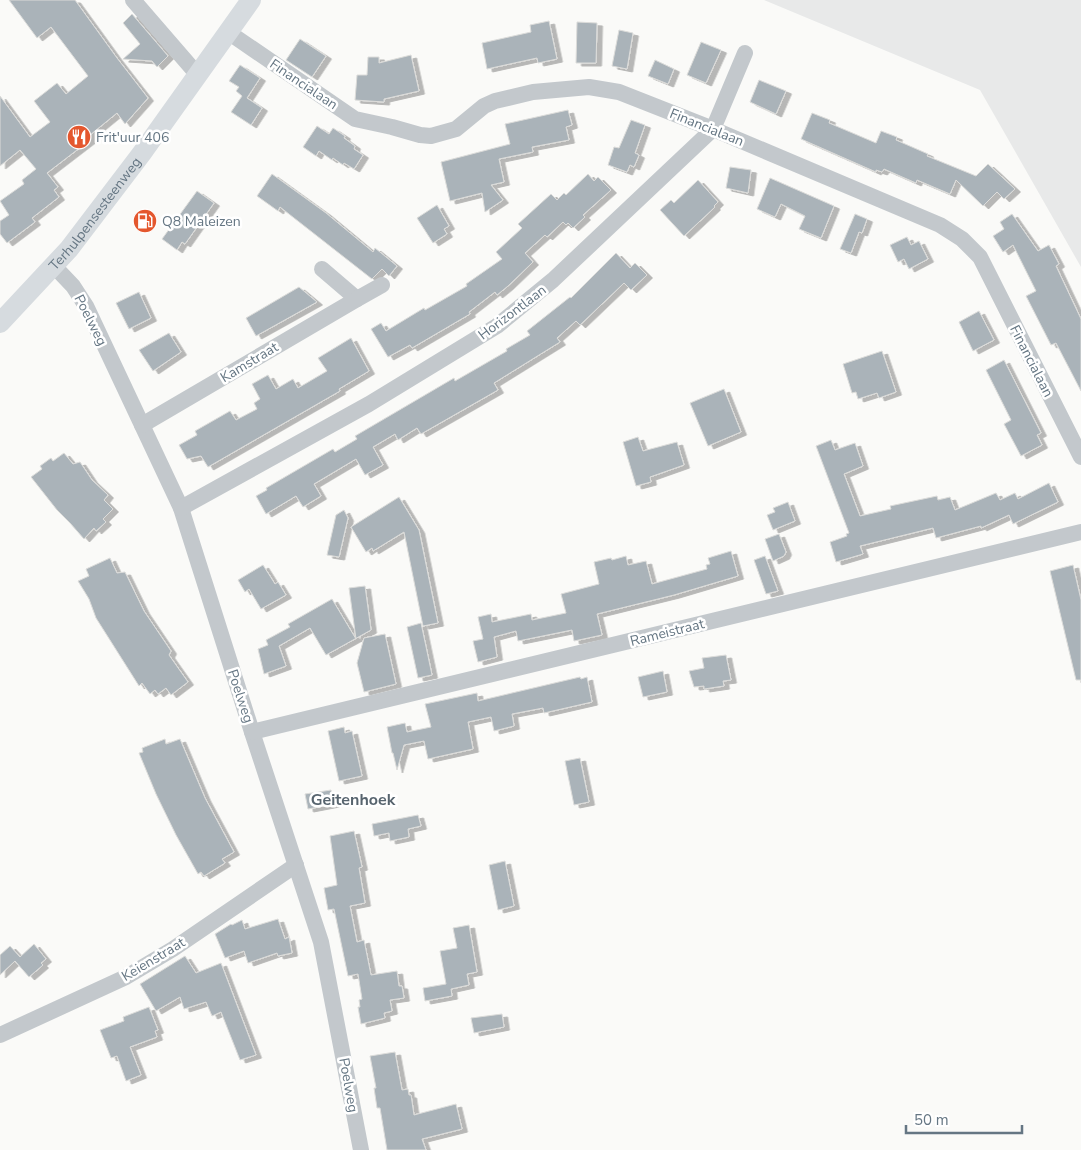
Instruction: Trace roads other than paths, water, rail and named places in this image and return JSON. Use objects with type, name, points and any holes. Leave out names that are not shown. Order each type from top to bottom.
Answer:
[{"type":"main road","name":"Terhulpensesteenweg","points":[[0,323],[69,249],[142,153],[251,0]]},
{"type":"street","points":[[133,0],[197,74]]},
{"type":"street","name":"Financialaan","points":[[228,32],[355,119],[431,136],[456,129],[484,106],[495,101],[533,92],[589,87],[619,92],[714,129],[940,225],[962,239],[980,257],[1081,457]]},
{"type":"street","name":"Horizontlaan","points":[[181,508],[369,404],[497,326],[553,280],[714,129],[745,53]]},
{"type":"street","name":"Poelweg","points":[[54,266],[73,286],[86,306],[181,508],[252,732],[322,942],[361,1150]]},
{"type":"street","points":[[322,269],[357,299]]},
{"type":"street","name":"Kamstraat","points":[[142,425],[382,285]]},
{"type":"street","name":"Rameistraat","points":[[252,732],[1081,532]]},
{"type":"street","name":"Keienstraat","points":[[0,1035],[126,977],[173,949],[296,865]]},
{"type":"place","name":"Frit'uur 406","points":[[79,137]]},
{"type":"place","name":"Q8 Maleizen","points":[[145,221]]},
{"type":"district","name":"Geitenhoek","points":[[353,799]]}]
